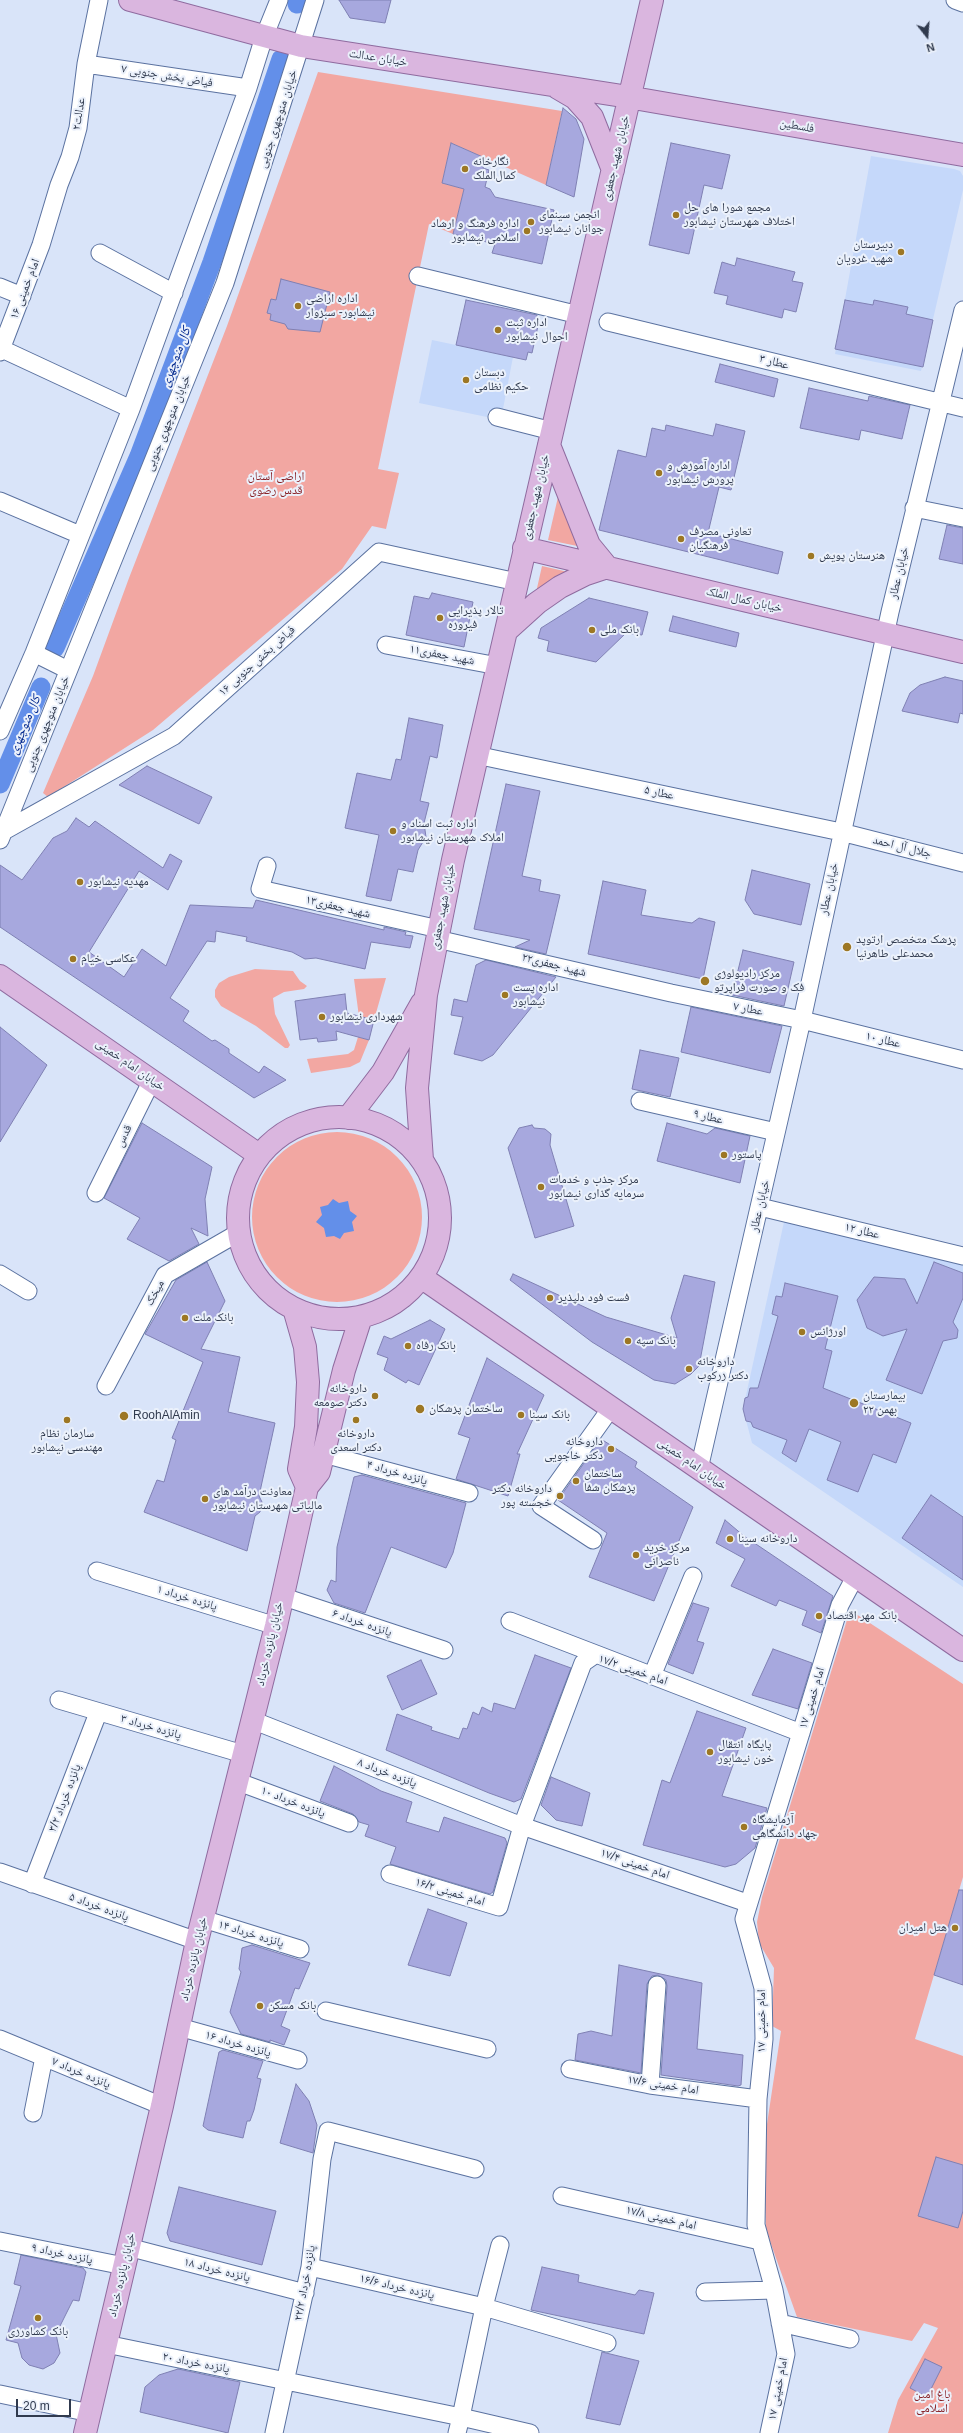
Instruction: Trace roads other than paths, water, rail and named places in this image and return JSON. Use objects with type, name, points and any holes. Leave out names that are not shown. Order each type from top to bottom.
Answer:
[{"type":"main road","name":"خیابان عدالت","points":[[130,0],[301,46],[630,97]]},
{"type":"main road","name":"خیابان شهید جعفری","points":[[422,1160],[417,1088],[426,995],[438,934],[476,755],[498,666],[524,548],[652,0]]},
{"type":"main road","points":[[554,85],[575,98],[592,117],[613,170]]},
{"type":"main road","name":"فلسطین","points":[[630,97],[963,155]]},
{"type":"main road","points":[[506,631],[537,603],[560,587],[586,574],[606,567],[589,545],[550,438]]},
{"type":"main road","name":"خیابان کمال الملک","points":[[524,548],[963,652]]},
{"type":"main road","name":"خیابان امام خمینی","points":[[0,976],[259,1155]]},
{"type":"main road","name":"خیابان شهید جعفری","points":[[348,1118],[383,1072],[426,995]]},
{"type":"main road","points":[[348,1118],[380,1126],[403,1140],[422,1160],[434,1182],[439,1206],[439,1231],[433,1255],[421,1278],[404,1295],[384,1309],[360,1317],[337,1319],[295,1312],[264,1286],[247,1262],[238,1233],[240,1199],[245,1179],[259,1155],[274,1140],[292,1128],[312,1121],[348,1118]]},
{"type":"main road","name":"خیابان امام خمینی","points":[[421,1278],[963,1650]]},
{"type":"main road","points":[[295,1312],[305,1347],[308,1382],[306,1427],[299,1469],[307,1486]]},
{"type":"main road","name":"خیابان پانزده خرداد","points":[[87,2423],[162,2106],[197,1941],[276,1626],[307,1486],[319,1472],[344,1370],[360,1317]]},
{"type":"street","name":"عدالت۲","points":[[47,225],[78,128],[86,64],[99,0]]},
{"type":"street","points":[[0,731],[34,653],[131,409],[248,88],[264,37],[279,0]]},
{"type":"street","name":"خیابان منوچهری جنوبی","points":[[2,835],[225,283],[315,0]]},
{"type":"street","points":[[955,0],[963,3]]},
{"type":"street","name":"فیاض بخش جنوبی ۷","points":[[86,64],[248,88]]},
{"type":"street","name":"امام خمینی ۱۶","points":[[1,351],[47,225]]},
{"type":"street","points":[[100,253],[174,293]]},
{"type":"street","points":[[418,276],[579,315]]},
{"type":"street","points":[[0,287],[22,296]]},
{"type":"street","name":"خیابان عطار","points":[[699,1469],[802,1020],[841,832],[914,508],[963,310]]},
{"type":"street","name":"عطار ۳","points":[[608,322],[963,408]]},
{"type":"street","points":[[1,351],[131,409]]},
{"type":"street","points":[[497,417],[550,438]]},
{"type":"street","points":[[1,502],[80,535]]},
{"type":"street","points":[[914,508],[963,518]]},
{"type":"street","name":"فیاض بخش جنوبی ۱۶","points":[[2,835],[174,736],[379,552],[517,582]]},
{"type":"street","name":"شهید جعفری۱۱","points":[[386,645],[498,666]]},
{"type":"street","points":[[34,653],[68,670]]},
{"type":"street","name":"عطار ۵","points":[[476,755],[841,832]]},
{"type":"street","name":"جلال آل احمد","points":[[841,832],[963,863]]},
{"type":"street","name":"شهید جعفری۱۳","points":[[267,866],[260,889],[438,934]]},
{"type":"street","name":"شهید جعفری۲۲","points":[[438,934],[671,993]]},
{"type":"street","name":"عطار ۷","points":[[671,993],[802,1020]]},
{"type":"street","name":"عطار ۱۰","points":[[802,1020],[963,1060]]},
{"type":"street","name":"قدس","points":[[96,1193],[152,1080]]},
{"type":"street","name":"عطار ۹","points":[[640,1101],[776,1132]]},
{"type":"street","name":"عطار ۱۲","points":[[760,1207],[963,1256]]},
{"type":"street","name":"میخک","points":[[106,1386],[164,1275],[238,1233]]},
{"type":"street","points":[[0,1274],[28,1291]]},
{"type":"street","points":[[593,1540],[541,1506],[611,1408]]},
{"type":"street","name":"پانزده خرداد ۴","points":[[324,1454],[469,1493]]},
{"type":"street","name":"پانزده خرداد ۱","points":[[97,1571],[276,1626]]},
{"type":"street","points":[[652,1676],[693,1576]]},
{"type":"street","name":"امام خمینی ۱۷","points":[[769,2433],[786,2354],[774,2290],[756,2225],[758,2098],[764,2039],[763,1988],[744,1919],[747,1903],[840,1605],[855,1576]]},
{"type":"street","name":"پانزده خرداد ۶","points":[[282,1596],[444,1650]]},
{"type":"street","points":[[510,1621],[596,1654]]},
{"type":"street","name":"امام خمینی ۱۷/۲","points":[[522,1826],[583,1663],[596,1654],[801,1733]]},
{"type":"street","name":"پانزده خرداد ۳","points":[[59,1700],[243,1754]]},
{"type":"street","name":"پانزده خرداد ۳/۲","points":[[32,1884],[98,1712]]},
{"type":"street","name":"پانزده خرداد ۸","points":[[252,1720],[522,1826]]},
{"type":"street","name":"پانزده خرداد ۱۰","points":[[236,1781],[349,1823]]},
{"type":"street","name":"امام خمینی ۱۶/۲","points":[[390,1874],[498,1907],[522,1826]]},
{"type":"street","name":"امام خمینی ۱۷/۴","points":[[522,1826],[747,1903]]},
{"type":"street","name":"پانزده خرداد ۵","points":[[0,1872],[197,1941]]},
{"type":"street","name":"پانزده خرداد ۱۴","points":[[203,1919],[300,1949]]},
{"type":"street","points":[[650,2085],[657,1985]]},
{"type":"street","points":[[326,2011],[487,2049]]},
{"type":"street","name":"پانزده خرداد ۱۶","points":[[179,2027],[298,2060]]},
{"type":"street","name":"پانزده خرداد ۷","points":[[0,2039],[162,2106]]},
{"type":"street","points":[[33,2113],[44,2057]]},
{"type":"street","name":"امام خمینی ۱۷/۶","points":[[570,2068],[650,2085],[758,2098]]},
{"type":"street","name":"پانزده خرداد ۲۲/۲","points":[[274,2433],[310,2267],[322,2159],[328,2131],[474,2169]]},
{"type":"street","name":"امام خمینی ۱۷/۸","points":[[562,2196],[760,2241]]},
{"type":"street","name":"پانزده خرداد ۹","points":[[0,2241],[126,2257]]},
{"type":"street","points":[[459,2425],[484,2307],[500,2245]]},
{"type":"street","name":"پانزده خرداد ۱۸","points":[[126,2257],[305,2293]]},
{"type":"street","name":"پانزده خرداد ۱۶/۶","points":[[310,2267],[484,2307],[607,2344]]},
{"type":"street","points":[[705,2292],[774,2290]]},
{"type":"street","points":[[780,2323],[850,2339]]},
{"type":"street","name":"پانزده خرداد ۲۰","points":[[106,2344],[286,2380],[459,2425],[530,2433]]},
{"type":"street","points":[[0,2394],[87,2423]]},
{"type":"water","points":[[333,1199],[339,1203],[348,1201],[350,1211],[357,1216],[352,1222],[354,1231],[344,1233],[340,1239],[334,1236],[326,1237],[324,1228],[316,1222],[322,1215],[320,1207],[328,1205]]},
{"type":"waterway","name":"کال منوچهری","points":[[297,4],[298,0]]},
{"type":"waterway","name":"کال منوچهری","points":[[55,648],[139,456],[212,262],[281,59]]},
{"type":"waterway","name":"کال منوچهری","points":[[0,784],[41,687]]},
{"type":"place","name":"نگارخانه کمال‌الملک","points":[[465,169]]},
{"type":"place","name":"مجمع شورا های حل اختلاف شهرستان نیشابور","points":[[676,215]]},
{"type":"place","name":"انجمن سینمای جوانان نیشابور","points":[[531,222]]},
{"type":"place","name":"اداره فرهنگ و ارشاد اسلامی نیشابور","points":[[527,231]]},
{"type":"place","name":"دبیرستان شهید غرویان","points":[[901,252]]},
{"type":"place","name":"اداره اراضی نیشابور- سبزوار","points":[[298,306]]},
{"type":"place","name":"اداره ثبت احوال نیشابور","points":[[498,330]]},
{"type":"place","name":"دبستان حکیم نظامی","points":[[466,380]]},
{"type":"place","name":"اداره آموزش و پرورش نیشابور","points":[[659,473]]},
{"type":"place","name":"تعاونی مصرف فرهنگیان","points":[[681,539]]},
{"type":"place","name":"هنرستان پویش","points":[[811,556]]},
{"type":"place","name":"تالار پذیرایی فیروزه","points":[[440,618]]},
{"type":"place","name":"بانک ملی","points":[[592,630]]},
{"type":"place","name":"اداره ثبت اسناد و املاک شهرستان نیشابور","points":[[393,831]]},
{"type":"place","name":"مهدیه نیشابور","points":[[80,882]]},
{"type":"place","name":"پزشک متخصص ارتوپد محمدعلی طاهرنیا","points":[[847,947]]},
{"type":"place","name":"عکاسی خیام","points":[[73,959]]},
{"type":"place","name":"مرکز رادیولوژی فک و صورت فراپرتو","points":[[705,981]]},
{"type":"place","name":"اداره پست نیشابور","points":[[505,995]]},
{"type":"place","name":"شهرداری نیشابور","points":[[322,1017]]},
{"type":"place","name":"پاستور","points":[[724,1155]]},
{"type":"place","name":"مرکز جذب و خدمات سرمایه گذاری نیشابور","points":[[541,1187]]},
{"type":"place","name":"فست فود دلپذیر","points":[[550,1298]]},
{"type":"place","name":"بانک ملت","points":[[185,1318]]},
{"type":"place","name":"اورژانس","points":[[802,1332]]},
{"type":"place","name":"بانک سپه","points":[[628,1341]]},
{"type":"place","name":"بانک رفاه","points":[[408,1346]]},
{"type":"place","name":"داروخانه دکتر زرکوب","points":[[689,1369]]},
{"type":"place","name":"داروخانه دکتر صومعه","points":[[375,1396]]},
{"type":"place","name":"بیمارستان ۲۲ بهمن","points":[[854,1403]]},
{"type":"place","name":"ساختمان پزشکان","points":[[420,1409]]},
{"type":"place","name":"بانک سینا","points":[[521,1415]]},
{"type":"place","name":"RoohAlAmin","points":[[124,1416]]},
{"type":"place","name":"سازمان نظام مهندسی نیشابور","points":[[67,1420]]},
{"type":"place","name":"داروخانه دکتر اسعدی","points":[[356,1420]]},
{"type":"place","name":"داروخانه دکتر خاجویی","points":[[611,1449]]},
{"type":"place","name":"ساختمان پزشکان شفا","points":[[576,1481]]},
{"type":"place","name":"داروخانه دکتر خجسته پور","points":[[560,1496]]},
{"type":"place","name":"معاونت درآمد های مالیاتی شهرستان نیشابور","points":[[205,1499]]},
{"type":"place","name":"داروخانه سینا","points":[[730,1539]]},
{"type":"place","name":"مرکز خرید ناصرانی","points":[[636,1555]]},
{"type":"place","name":"بانک مهر اقتصاد","points":[[819,1616]]},
{"type":"place","name":"پایگاه انتقال خون نیشابور","points":[[710,1752]]},
{"type":"place","name":"آزمایشگاه جهاد دانشگاهی","points":[[744,1827]]},
{"type":"place","name":"هتل امیران","points":[[955,1928]]},
{"type":"place","name":"بانک مسکن","points":[[260,2006]]},
{"type":"place","name":"بانک کشاورزی","points":[[38,2318]]},
{"type":"park label","name":"اراضی آستان قدس رضوی","points":[[276,484]]},
{"type":"park label","name":"باغ امین اسلامی","points":[[932,2402]]}]
